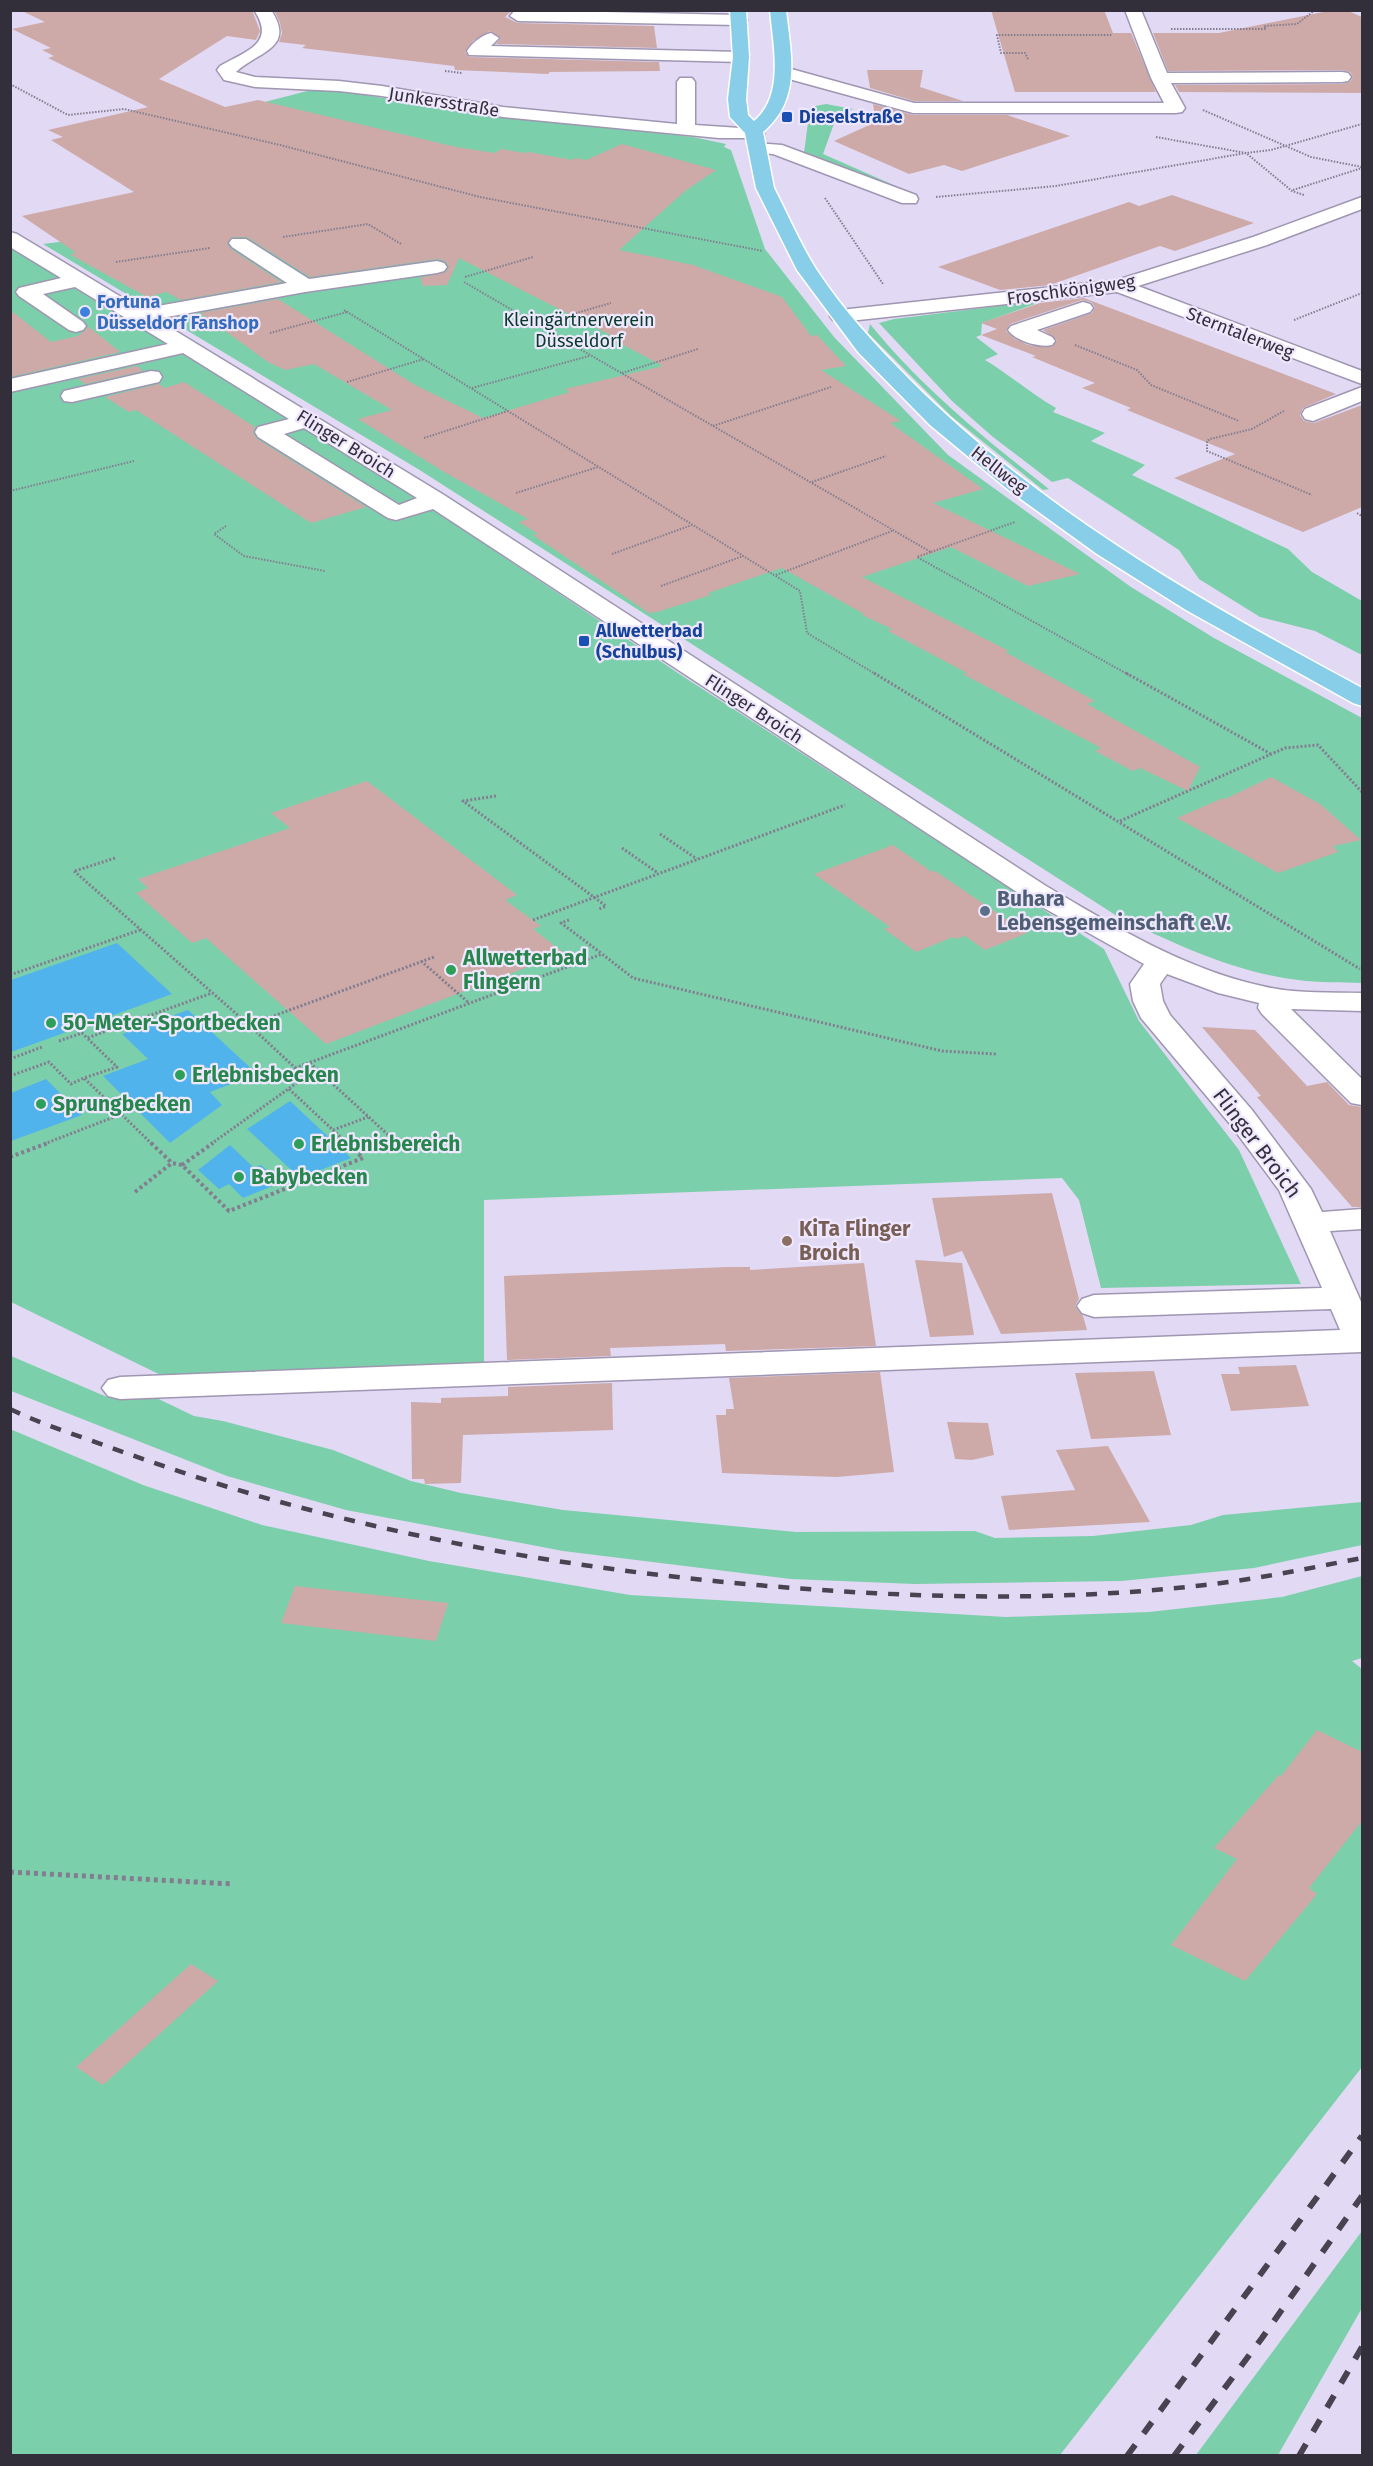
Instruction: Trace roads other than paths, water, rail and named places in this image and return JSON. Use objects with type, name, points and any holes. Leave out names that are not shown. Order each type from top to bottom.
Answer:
[{"type":"main road","points":[[755,138],[771,115],[784,72],[778,10]]},
{"type":"main road","name":"Hellweg","points":[[738,15],[741,64],[737,99],[739,117],[755,138],[759,170],[765,188],[795,253],[840,316],[888,372],[949,430],[1066,521],[1236,629],[1362,698]]},
{"type":"main road","points":[[741,64],[784,72]]},
{"type":"street","name":"Junkersstraße","points":[[262,10],[270,20],[273,35],[260,49],[226,70],[230,76],[255,82],[339,86],[503,112],[755,138],[776,149],[909,199]]},
{"type":"street","points":[[525,10],[518,16],[738,15]]},
{"type":"street","points":[[1133,10],[1160,78],[1173,102]]},
{"type":"street","points":[[491,38],[475,51],[741,64]]},
{"type":"street","points":[[784,72],[913,108],[1173,102],[1194,97]]},
{"type":"street","points":[[1160,78],[1342,78]]},
{"type":"street","points":[[686,82],[686,130]]},
{"type":"street","points":[[471,94],[598,106],[686,110]]},
{"type":"street","name":"Froschkönigweg","points":[[840,316],[1119,286],[1260,241],[1354,206]]},
{"type":"street","name":"Flinger Broich","points":[[10,238],[436,500],[1095,928],[1161,961],[1224,984],[1299,1001],[1362,1002]]},
{"type":"street","points":[[239,243],[305,286]]},
{"type":"street","points":[[138,316],[305,286],[437,267]]},
{"type":"street","points":[[10,279],[69,275]]},
{"type":"street","points":[[69,275],[26,292],[76,326]]},
{"type":"street","name":"Sterntalerweg","points":[[1119,286],[1362,378]]},
{"type":"street","points":[[1052,295],[1062,306],[1079,309],[1018,330],[1055,341]]},
{"type":"street","points":[[10,386],[186,346]]},
{"type":"street","points":[[72,396],[211,362]]},
{"type":"street","points":[[1313,414],[1362,393]]},
{"type":"street","points":[[308,420],[267,432],[396,513],[436,500]]},
{"type":"street","name":"Flinger Broich","points":[[1161,961],[1145,984],[1148,1001],[1156,1018],[1241,1117],[1295,1189],[1362,1341]]},
{"type":"street","points":[[1276,997],[1273,1008],[1362,1096]]},
{"type":"street","points":[[1310,1223],[1362,1219]]},
{"type":"street","points":[[1094,1306],[1344,1298]]},
{"type":"street","points":[[120,1388],[1362,1341]]},
{"type":"water","name":"50-Meter-Sportbecken","points":[[117,943],[172,994],[11,1052],[11,980]]},
{"type":"water","name":"Erlebnisbecken","points":[[188,1010],[257,1074],[210,1092],[222,1105],[170,1143],[103,1076],[148,1059],[122,1034]]},
{"type":"water","name":"Sprungbecken","points":[[46,1079],[82,1115],[11,1141],[11,1093]]},
{"type":"water","name":"Erlebnisbereich","points":[[290,1101],[351,1158],[300,1178],[247,1129]]},
{"type":"water","name":"Babybecken","points":[[230,1145],[253,1167],[261,1165],[280,1183],[243,1198],[229,1184],[219,1189],[198,1170]]},
{"type":"railway","points":[[10,1409],[58,1429],[190,1475],[309,1510],[366,1524],[538,1558],[714,1581],[898,1594],[1082,1595],[1225,1583],[1362,1558]]},
{"type":"railway","points":[[1127,2456],[1362,2136]]},
{"type":"railway","points":[[1174,2456],[1262,2338],[1362,2196]]},
{"type":"railway","points":[[1299,2456],[1362,2347]]},
{"type":"place","name":"Dieselstraße","points":[[787,117]]},
{"type":"place","name":"Fortuna Düsseldorf Fanshop","points":[[85,312]]},
{"type":"place","name":"Allwetterbad (Schulbus)","points":[[584,641]]},
{"type":"place","name":"Buhara Lebensgemeinschaft e.V.","points":[[985,911]]},
{"type":"place","name":"Allwetterbad Flingern","points":[[451,970]]},
{"type":"place","name":"50-Meter-Sportbecken","points":[[51,1023]]},
{"type":"place","name":"Erlebnisbecken","points":[[180,1075]]},
{"type":"place","name":"Sprungbecken","points":[[41,1104]]},
{"type":"place","name":"Erlebnisbereich","points":[[299,1144]]},
{"type":"place","name":"Babybecken","points":[[239,1177]]},
{"type":"place","name":"KiTa Flinger Broich","points":[[787,1241]]},
{"type":"park label","name":"Kleingärtnerverein Düsseldorf","points":[[579,330]]}]
